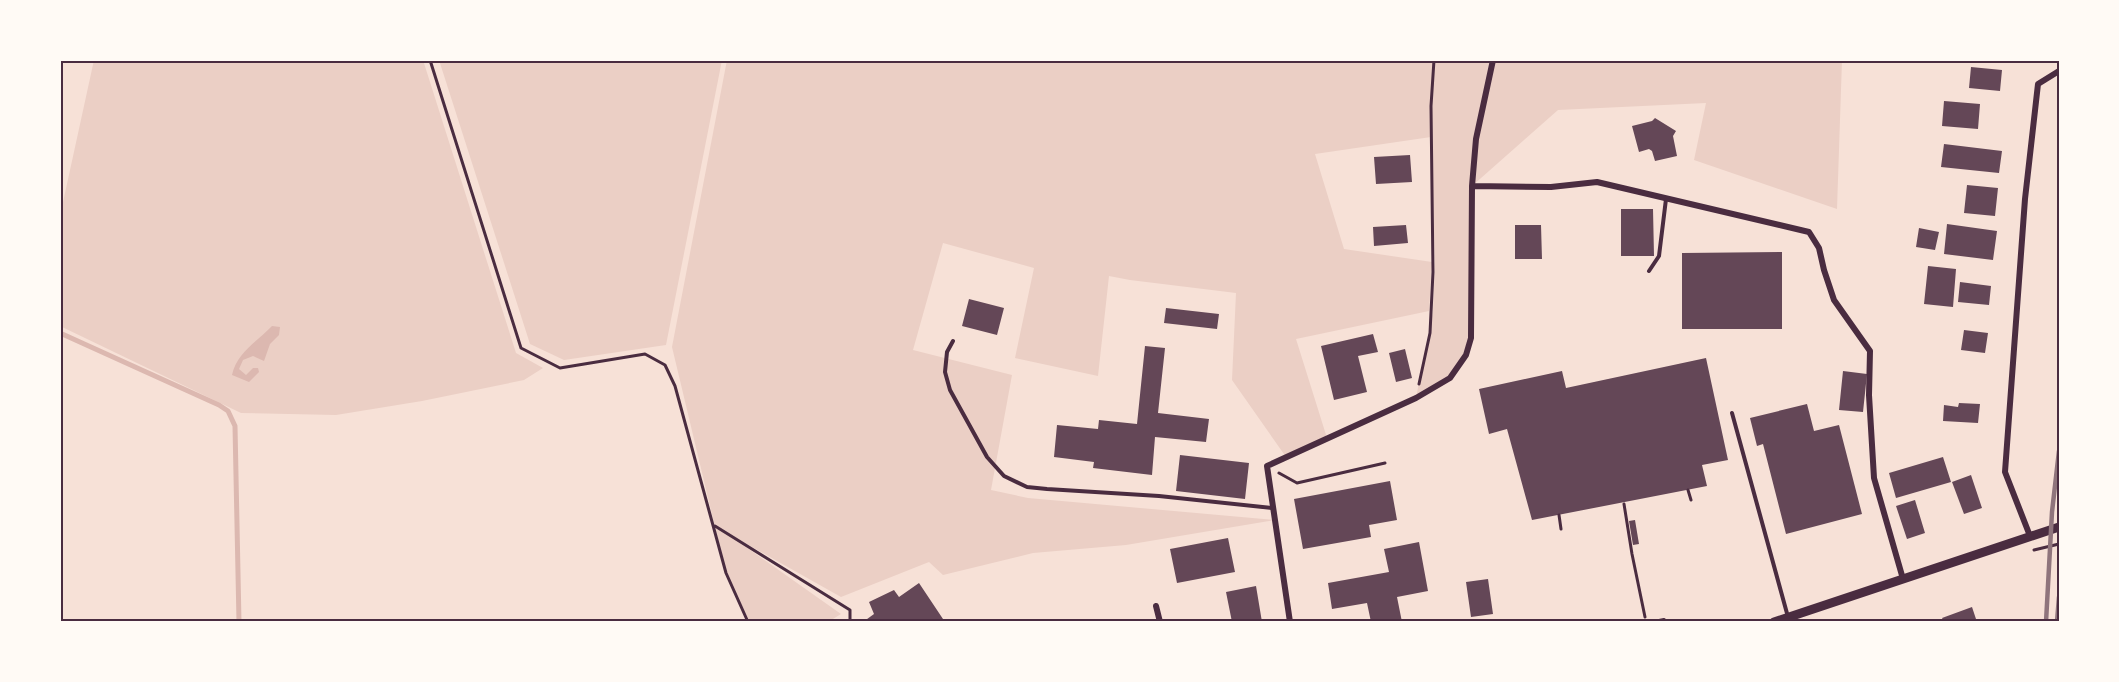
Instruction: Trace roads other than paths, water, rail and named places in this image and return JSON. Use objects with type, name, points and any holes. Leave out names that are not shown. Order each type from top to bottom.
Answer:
[{"type":"street","points":[[1290,622],[1267,466],[1416,398],[1450,378],[1466,356],[1472,338],[1472,186],[1476,140],[1493,60]]},
{"type":"street","points":[[2030,536],[2005,472],[2025,199],[2038,84],[2059,71]]},
{"type":"street","points":[[1472,186],[1551,187],[1597,182],[1809,232],[1818,248],[1834,300],[1870,351],[1869,395],[1874,478],[1903,579]]},
{"type":"street","points":[[1774,622],[2059,527]]},
{"type":"street","points":[[1156,606],[1160,622]]},
{"type":"lane","points":[[1649,271],[1659,256],[1666,198]]},
{"type":"lane","points":[[953,341],[947,352],[945,372],[951,390],[987,456],[1004,476],[1027,487],[1170,497],[1273,508]]},
{"type":"lane","points":[[1732,413],[1788,617]]},
{"type":"lane","points":[[1654,622],[1664,620],[1664,622]]},
{"type":"waterway","points":[[60,333],[228,411],[235,426],[239,622]]},
{"type":"railway","points":[[2046,622],[2052,512],[2059,451]]},
{"type":"railway","points":[[2057,622],[2059,597]]}]
